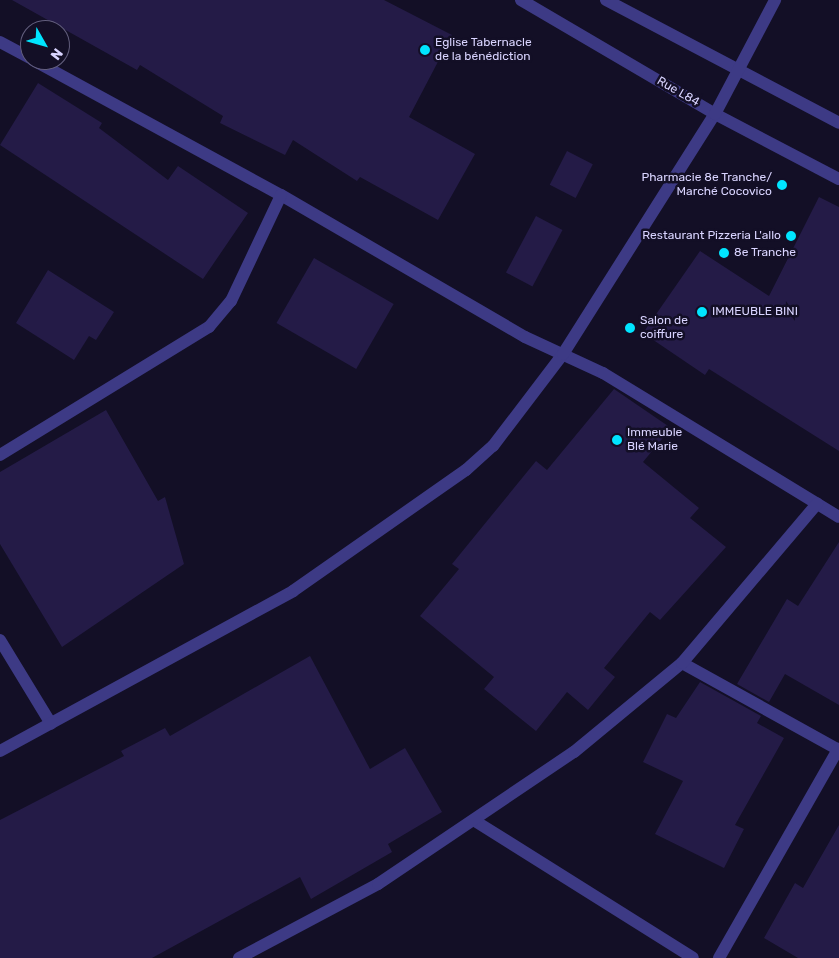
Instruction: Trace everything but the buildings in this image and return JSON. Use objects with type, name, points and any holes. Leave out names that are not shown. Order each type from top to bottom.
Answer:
[{"type":"street","name":"Rue L84","points":[[521,0],[715,114],[839,179]]},
{"type":"street","points":[[606,0],[839,123]]},
{"type":"street","points":[[0,751],[292,591],[440,491],[492,446],[563,354],[715,114],[775,0]]},
{"type":"street","points":[[0,42],[20,53]]},
{"type":"street","points":[[51,70],[282,195],[525,337],[604,373],[839,517]]},
{"type":"street","points":[[0,455],[209,327],[231,301],[282,195]]},
{"type":"street","points":[[246,957],[378,884],[475,821],[574,752],[682,663],[817,504]]},
{"type":"street","points":[[0,640],[51,724]]},
{"type":"street","points":[[682,663],[838,749],[719,958]]},
{"type":"street","points":[[475,821],[694,958]]},
{"type":"place","name":"Eglise Tabernacle de la bénédiction","points":[[425,50]]},
{"type":"place","name":"Pharmacie 8e Tranche/ Marché Cocovico","points":[[782,185]]},
{"type":"place","name":"Restaurant Pizzeria L'allo","points":[[791,236]]},
{"type":"place","name":"8e Tranche","points":[[724,253]]},
{"type":"place","name":"IMMEUBLE BINI","points":[[702,312]]},
{"type":"place","name":"Salon de coiffure","points":[[630,328]]},
{"type":"place","name":"Immeuble Blé Marie","points":[[617,440]]}]
